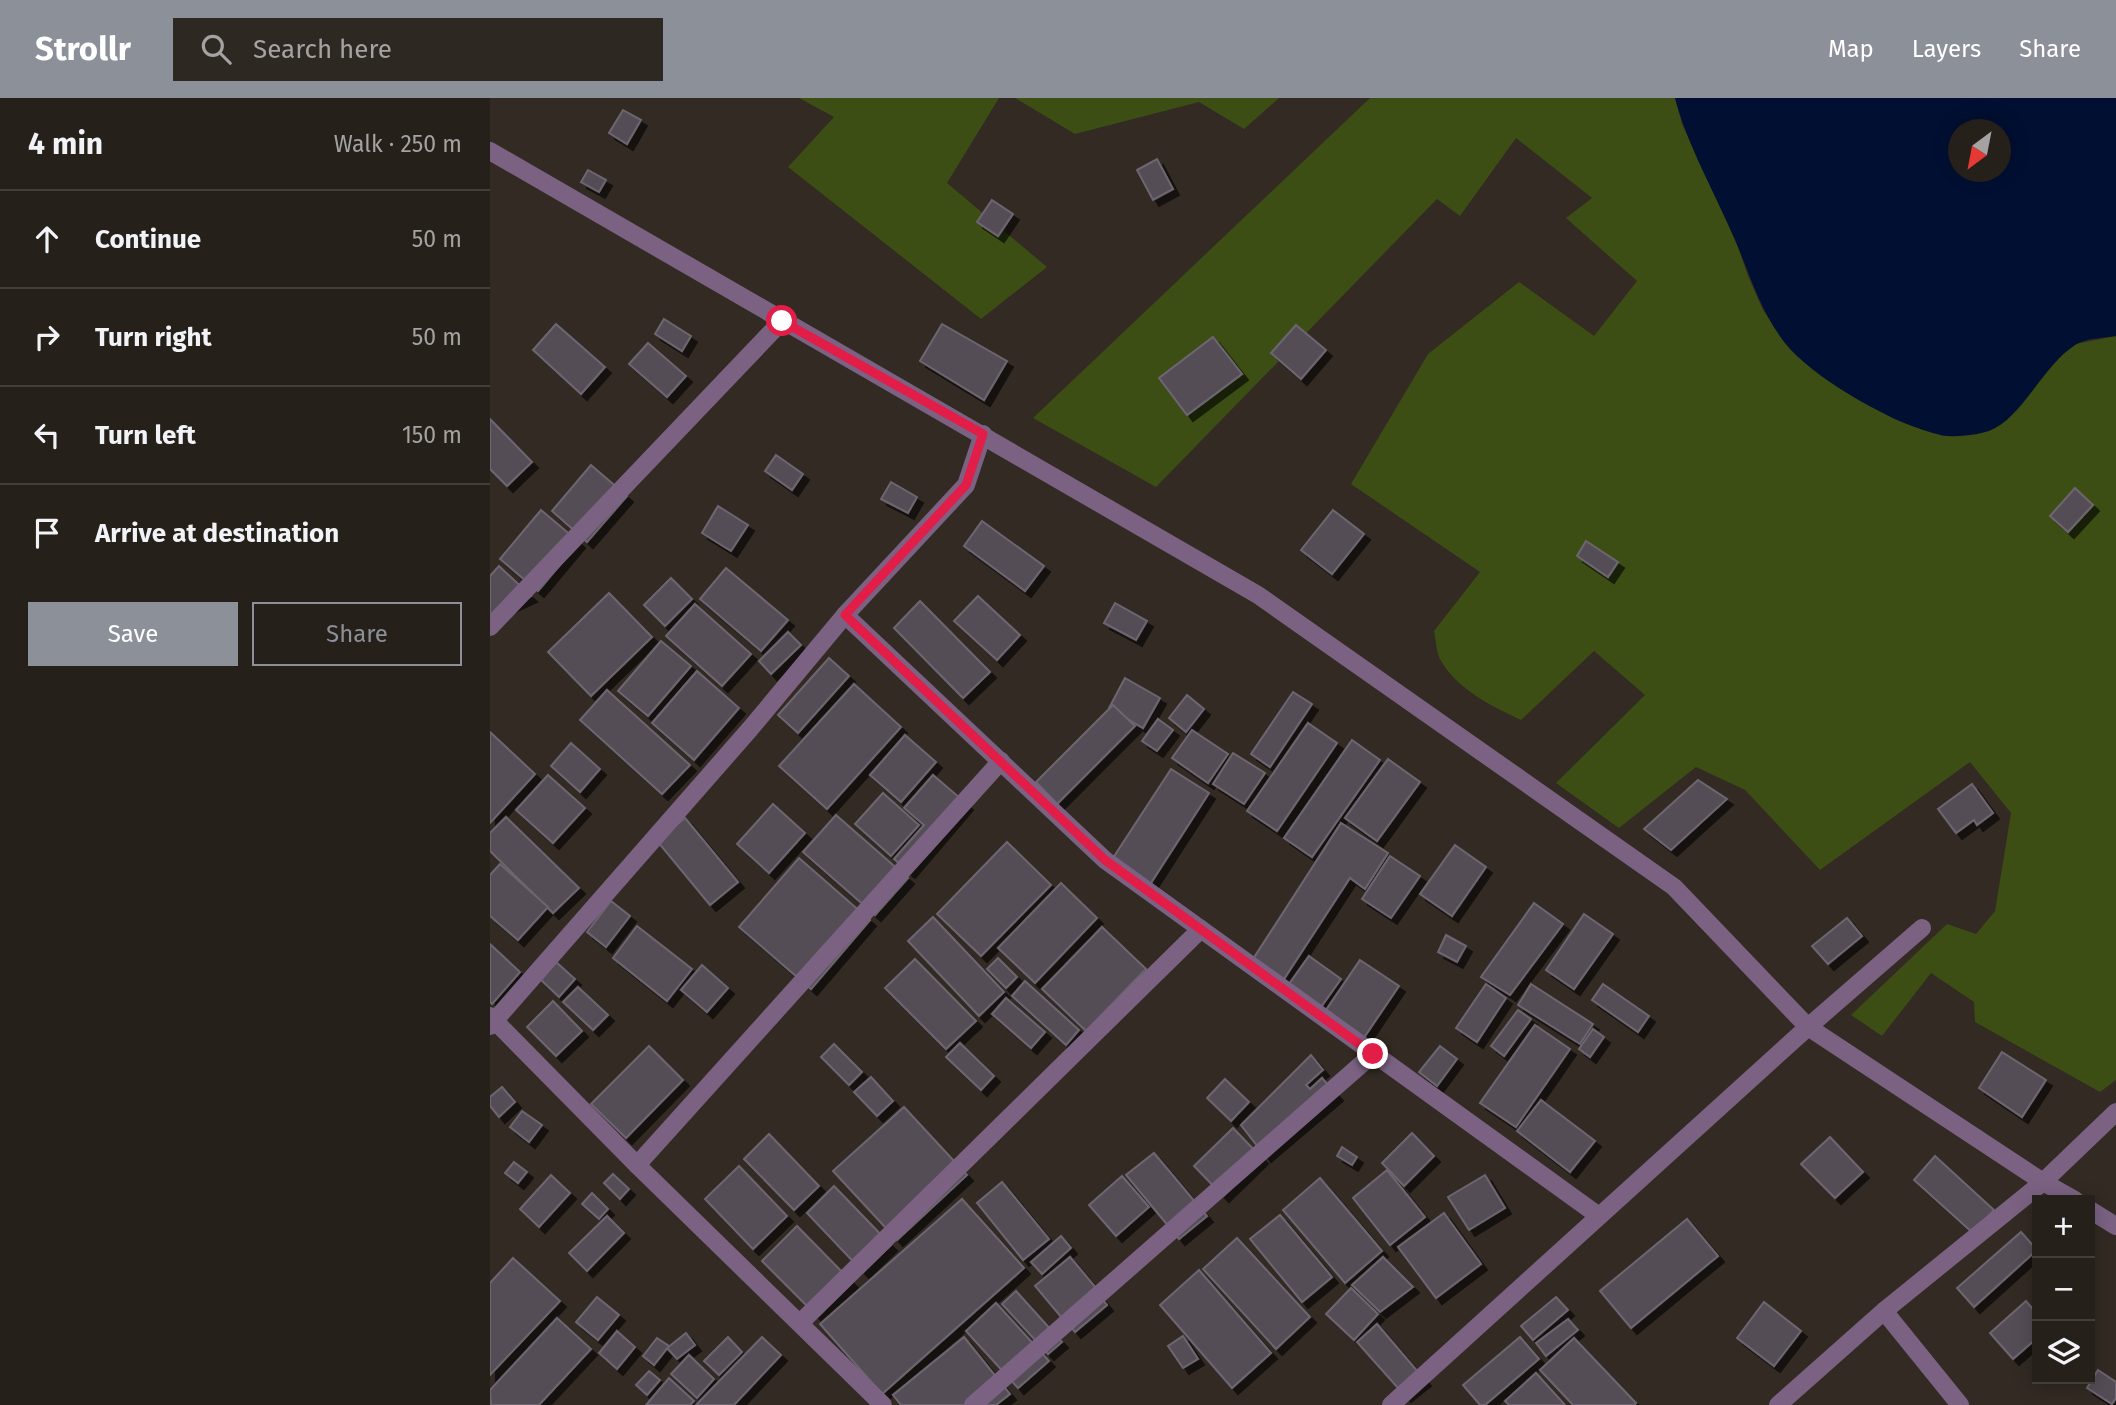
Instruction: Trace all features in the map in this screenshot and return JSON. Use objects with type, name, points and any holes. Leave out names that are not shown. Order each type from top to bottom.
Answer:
[{"type":"street","points":[[490,151],[1258,595],[1674,887],[1808,1027],[2066,1195]]},
{"type":"street","points":[[490,627],[782,321]]},
{"type":"street","points":[[883,1405],[492,1021],[750,729],[845,615],[966,485],[983,434]]},
{"type":"street","points":[[845,615],[1105,860],[1599,1216]]},
{"type":"street","points":[[638,1165],[1001,761]]},
{"type":"street","points":[[1391,1405],[1808,1027],[1922,928]]},
{"type":"street","points":[[800,1323],[1200,929]]},
{"type":"street","points":[[973,1405],[1373,1054]]},
{"type":"street","points":[[1778,1405],[1884,1311],[2043,1182],[2116,1112]]},
{"type":"street","points":[[2095,1212],[2116,1226]]},
{"type":"street","points":[[1884,1311],[1961,1405]]},
{"type":"green space","points":[[799,98],[999,98],[947,183],[1047,267],[981,319],[788,167],[834,117]]},
{"type":"green space","points":[[1015,98],[1279,98],[1244,129],[1199,102],[1075,134]]},
{"type":"green space","points":[[1370,98],[1675,98],[1682,124],[1736,241],[1763,310],[1790,349],[1827,379],[1894,419],[1943,436],[1962,435],[2044,375],[2076,344],[2116,336],[2116,1080],[2100,1092],[1975,1022],[1974,1002],[1931,973],[1882,1036],[1851,1015],[1947,924],[1976,934],[1995,911],[2011,813],[1970,762],[1820,870],[1745,790],[1696,767],[1619,828],[1556,783],[1645,695],[1594,651],[1521,720],[1487,703],[1465,688],[1440,659],[1434,631],[1480,572],[1351,484],[1428,354],[1519,282],[1594,336],[1637,281],[1566,218],[1592,198],[1516,138],[1460,216],[1437,199],[1156,487],[1033,418]]},
{"type":"water","points":[[1675,98],[2116,98],[2116,336],[2075,345],[2053,365],[2012,415],[1989,431],[1965,436],[1941,435],[1902,422],[1840,389],[1804,362],[1780,337],[1758,296],[1694,152]]},
{"type":"building","points":[[623,110],[641,120],[627,144],[609,133]]},
{"type":"building","points":[[1157,159],[1173,189],[1153,200],[1137,170]]},
{"type":"building","points":[[588,170],[606,180],[599,192],[581,182]]},
{"type":"building","points":[[992,200],[1013,214],[998,236],[977,222]]},
{"type":"building","points":[[664,319],[691,336],[682,351],[655,334]]},
{"type":"building","points":[[556,324],[605,367],[581,394],[533,350]]},
{"type":"building","points":[[942,324],[1007,361],[984,400],[920,361]]},
{"type":"building","points":[[1296,325],[1326,350],[1301,379],[1271,353]]},
{"type":"building","points":[[1213,337],[1242,374],[1187,415],[1159,378]]},
{"type":"building","points":[[648,343],[686,376],[667,397],[629,364]]},
{"type":"building","points":[[490,419],[532,462],[507,486],[490,469]]},
{"type":"building","points":[[776,455],[803,474],[792,490],[765,471]]},
{"type":"building","points":[[591,465],[627,496],[587,542],[552,511]]},
{"type":"building","points":[[891,482],[917,497],[908,513],[881,499]]},
{"type":"building","points":[[2075,488],[2093,505],[2068,532],[2050,516]]},
{"type":"building","points":[[718,506],[748,525],[731,551],[702,533]]},
{"type":"building","points":[[541,510],[579,542],[538,591],[500,559]]},
{"type":"building","points":[[1333,510],[1364,534],[1332,574],[1301,550]]},
{"type":"building","points":[[982,521],[1044,566],[1025,591],[964,546]]},
{"type":"building","points":[[1586,541],[1618,562],[1608,577],[1577,556]]},
{"type":"building","points":[[499,566],[531,596],[490,615],[490,576]]},
{"type":"building","points":[[726,568],[788,620],[761,651],[700,599]]},
{"type":"building","points":[[671,578],[692,599],[665,626],[644,605]]},
{"type":"building","points":[[609,593],[652,637],[591,696],[548,652]]},
{"type":"building","points":[[978,596],[1020,635],[997,660],[954,621]]},
{"type":"building","points":[[920,601],[990,672],[963,698],[894,628]]},
{"type":"building","points":[[1115,603],[1147,621],[1136,640],[1104,623]]},
{"type":"building","points":[[695,604],[751,654],[722,686],[666,636]]},
{"type":"building","points":[[788,632],[801,645],[771,674],[759,661]]},
{"type":"building","points":[[661,641],[691,666],[648,716],[618,691]]},
{"type":"building","points":[[829,658],[849,676],[798,733],[778,715]]},
{"type":"building","points":[[697,671],[739,708],[694,760],[652,723]]},
{"type":"building","points":[[1125,678],[1160,698],[1143,728],[1109,708]]},
{"type":"building","points":[[854,684],[901,727],[827,809],[779,766]]},
{"type":"building","points":[[607,690],[690,765],[662,794],[580,720]]},
{"type":"building","points":[[1293,692],[1312,704],[1270,767],[1251,754]]},
{"type":"building","points":[[1187,695],[1204,709],[1186,732],[1169,718]]},
{"type":"building","points":[[1113,705],[1135,726],[1057,804],[1036,782]]},
{"type":"building","points":[[1158,719],[1173,730],[1157,751],[1142,741]]},
{"type":"building","points":[[1308,723],[1337,743],[1277,831],[1247,811]]},
{"type":"building","points":[[1192,730],[1228,754],[1208,783],[1172,758]]},
{"type":"building","points":[[490,732],[535,774],[490,823]]},
{"type":"building","points":[[905,735],[936,762],[901,802],[870,775]]},
{"type":"building","points":[[1352,740],[1380,760],[1312,857],[1284,838]]},
{"type":"building","points":[[571,743],[600,769],[580,792],[551,766]]},
{"type":"building","points":[[1233,753],[1265,773],[1244,804],[1213,784]]},
{"type":"building","points":[[1388,759],[1420,782],[1377,841],[1345,818]]},
{"type":"building","points":[[1171,769],[1209,793],[1149,886],[1111,861]]},
{"type":"building","points":[[548,775],[585,808],[553,843],[516,810]]},
{"type":"building","points":[[933,775],[967,804],[909,872],[894,859],[924,825],[904,808]]},
{"type":"building","points":[[1698,780],[1727,799],[1671,850],[1644,829]]},
{"type":"building","points":[[1972,784],[1993,813],[1977,825],[1974,820],[1956,833],[1938,809]]},
{"type":"building","points":[[883,793],[919,825],[891,856],[855,824]]},
{"type":"building","points":[[773,804],[805,833],[769,873],[737,844]]},
{"type":"building","points":[[836,815],[908,878],[875,915],[803,852]]},
{"type":"building","points":[[506,817],[579,888],[553,913],[490,851],[490,833]]},
{"type":"building","points":[[685,818],[738,882],[710,905],[657,841]]},
{"type":"building","points":[[1341,823],[1388,853],[1365,889],[1350,878],[1284,979],[1253,959]]},
{"type":"building","points":[[1007,842],[1051,885],[981,956],[937,914]]},
{"type":"building","points":[[1455,845],[1486,867],[1452,916],[1420,894]]},
{"type":"building","points":[[1390,856],[1420,876],[1391,918],[1362,899]]},
{"type":"building","points":[[799,858],[870,920],[811,989],[739,927]]},
{"type":"building","points":[[500,864],[548,907],[518,940],[490,916],[490,875]]},
{"type":"building","points":[[1061,883],[1097,918],[1035,983],[998,948]]},
{"type":"building","points":[[611,901],[630,916],[606,947],[587,932]]},
{"type":"building","points":[[1534,903],[1563,924],[1510,995],[1481,977]]},
{"type":"building","points":[[1584,914],[1613,934],[1574,989],[1546,970]]},
{"type":"building","points":[[933,917],[1004,992],[979,1016],[908,941]]},
{"type":"building","points":[[1847,918],[1862,936],[1828,964],[1812,946]]},
{"type":"building","points":[[637,926],[692,969],[667,1001],[613,958]]},
{"type":"building","points":[[1102,927],[1146,969],[1086,1031],[1042,989]]},
{"type":"building","points":[[1446,935],[1466,946],[1457,962],[1438,952]]},
{"type":"building","points":[[490,944],[520,972],[492,1004],[490,1002]]},
{"type":"building","points":[[1309,956],[1341,979],[1321,1007],[1289,984]]},
{"type":"building","points":[[998,958],[1017,977],[1006,988],[987,969]]},
{"type":"building","points":[[915,959],[976,1021],[946,1049],[885,988]]},
{"type":"building","points":[[1360,960],[1399,986],[1363,1039],[1324,1013]]},
{"type":"building","points":[[555,961],[575,979],[559,997],[539,978]]},
{"type":"building","points":[[702,965],[728,988],[707,1012],[681,990]]},
{"type":"building","points":[[1025,981],[1079,1030],[1066,1045],[1012,996]]},
{"type":"building","points":[[1486,984],[1506,998],[1477,1042],[1456,1028]]},
{"type":"building","points":[[1531,984],[1593,1024],[1580,1044],[1518,1005]]},
{"type":"building","points":[[1603,984],[1649,1016],[1638,1032],[1592,1000]]},
{"type":"building","points":[[578,987],[608,1015],[593,1030],[563,1002]]},
{"type":"building","points":[[1006,998],[1045,1032],[1031,1048],[992,1014]]},
{"type":"building","points":[[553,1001],[582,1031],[556,1056],[527,1027]]},
{"type":"building","points":[[1518,1010],[1531,1019],[1504,1056],[1491,1046]]},
{"type":"building","points":[[1535,1025],[1570,1049],[1516,1127],[1480,1103]]},
{"type":"building","points":[[1593,1029],[1604,1037],[1590,1057],[1579,1049]]},
{"type":"building","points":[[960,1043],[994,1076],[981,1090],[946,1057]]},
{"type":"building","points":[[834,1044],[862,1072],[849,1085],[821,1057]]},
{"type":"building","points":[[649,1046],[683,1080],[626,1138],[591,1104]]},
{"type":"building","points":[[1440,1046],[1457,1059],[1437,1086],[1419,1072]]},
{"type":"building","points":[[2002,1052],[2046,1080],[2022,1117],[1979,1088]]},
{"type":"building","points":[[1311,1055],[1323,1070],[1306,1085],[1310,1089],[1322,1078],[1337,1095],[1265,1156],[1241,1125]]},
{"type":"building","points":[[871,1077],[893,1101],[877,1116],[854,1092]]},
{"type":"building","points":[[1225,1079],[1249,1102],[1231,1121],[1207,1098]]},
{"type":"building","points":[[502,1087],[515,1102],[499,1117],[490,1106],[490,1097]]},
{"type":"building","points":[[1541,1100],[1595,1141],[1570,1172],[1517,1131]]},
{"type":"building","points":[[904,1107],[967,1175],[897,1240],[833,1171]]},
{"type":"building","points":[[522,1111],[542,1125],[529,1142],[510,1127]]},
{"type":"building","points":[[1233,1128],[1262,1158],[1223,1196],[1194,1166]]},
{"type":"building","points":[[1412,1133],[1434,1156],[1404,1186],[1382,1163]]},
{"type":"building","points":[[769,1134],[819,1186],[794,1210],[744,1159]]},
{"type":"building","points":[[1830,1137],[1863,1172],[1835,1198],[1801,1164]]},
{"type":"building","points":[[1342,1147],[1357,1157],[1352,1165],[1337,1156]]},
{"type":"building","points":[[1154,1153],[1207,1216],[1179,1239],[1126,1175]]},
{"type":"building","points":[[1935,1156],[1994,1210],[1973,1233],[1914,1180]]},
{"type":"building","points":[[514,1162],[527,1172],[518,1183],[505,1173]]},
{"type":"building","points":[[739,1166],[787,1216],[753,1249],[705,1199]]},
{"type":"building","points":[[1387,1170],[1425,1217],[1390,1245],[1353,1198]]},
{"type":"building","points":[[613,1174],[629,1189],[620,1199],[604,1183]]},
{"type":"building","points":[[551,1175],[570,1193],[539,1227],[520,1209]]},
{"type":"building","points":[[1485,1175],[1505,1208],[1469,1230],[1448,1197]]},
{"type":"building","points":[[1122,1176],[1149,1207],[1116,1236],[1089,1205]]},
{"type":"building","points":[[1320,1178],[1382,1251],[1345,1283],[1283,1210]]},
{"type":"building","points":[[1002,1182],[1049,1239],[1023,1260],[977,1203]]},
{"type":"building","points":[[834,1186],[891,1245],[863,1272],[807,1213]]},
{"type":"building","points":[[592,1193],[608,1209],[599,1219],[582,1204]]},
{"type":"building","points":[[962,1199],[1024,1268],[882,1394],[820,1324]]},
{"type":"building","points":[[1444,1213],[1481,1264],[1436,1298],[1398,1247]]},
{"type":"building","points":[[1280,1215],[1332,1277],[1302,1302],[1250,1239]]},
{"type":"building","points":[[607,1216],[624,1233],[587,1271],[569,1253]]},
{"type":"building","points":[[1687,1219],[1718,1256],[1631,1328],[1600,1291]]},
{"type":"building","points":[[797,1226],[852,1282],[817,1316],[762,1261]]},
{"type":"building","points":[[2021,1232],[2032,1244],[2032,1255],[1974,1307],[1957,1288]]},
{"type":"building","points":[[1061,1236],[1071,1248],[1042,1274],[1031,1262]]},
{"type":"building","points":[[1237,1238],[1310,1317],[1276,1349],[1203,1269]]},
{"type":"building","points":[[1070,1257],[1097,1289],[1062,1318],[1035,1286]]},
{"type":"building","points":[[1383,1257],[1413,1287],[1380,1312],[1352,1285]]},
{"type":"building","points":[[513,1258],[560,1301],[490,1375],[490,1283]]},
{"type":"building","points":[[1199,1270],[1271,1353],[1232,1388],[1160,1305]]},
{"type":"building","points":[[1351,1288],[1378,1314],[1354,1340],[1326,1314]]},
{"type":"building","points":[[1016,1291],[1062,1342],[1048,1354],[1002,1304]]},
{"type":"building","points":[[1098,1294],[1107,1305],[1075,1332],[1067,1322]]},
{"type":"building","points":[[597,1297],[619,1315],[598,1340],[576,1322]]},
{"type":"building","points":[[1556,1297],[1568,1310],[1533,1340],[1521,1326]]},
{"type":"building","points":[[2026,1301],[2032,1308],[2032,1342],[2013,1359],[1990,1333]]},
{"type":"building","points":[[1764,1302],[1801,1331],[1774,1366],[1737,1338]]},
{"type":"building","points":[[996,1303],[1049,1361],[1018,1388],[966,1331]]},
{"type":"building","points":[[557,1318],[591,1349],[539,1405],[491,1405],[490,1390]]},
{"type":"building","points":[[1568,1319],[1578,1330],[1546,1356],[1536,1343]]},
{"type":"building","points":[[1377,1324],[1425,1380],[1405,1396],[1357,1342]]},
{"type":"building","points":[[617,1331],[635,1347],[617,1369],[599,1353]]},
{"type":"building","points":[[686,1333],[695,1345],[677,1359],[667,1348]]},
{"type":"building","points":[[1183,1336],[1198,1359],[1183,1368],[1168,1346]]},
{"type":"building","points":[[728,1337],[742,1352],[719,1375],[704,1361]]},
{"type":"building","points":[[762,1337],[781,1355],[734,1405],[696,1405]]},
{"type":"building","points":[[964,1337],[1010,1394],[996,1405],[901,1405],[893,1395]]},
{"type":"building","points":[[1520,1337],[1539,1359],[1485,1405],[1480,1405],[1463,1385]]},
{"type":"building","points":[[657,1338],[669,1346],[654,1365],[643,1356]]},
{"type":"building","points":[[1574,1338],[1636,1403],[1634,1405],[1573,1405],[1540,1370]]},
{"type":"building","points":[[689,1355],[714,1379],[697,1398],[671,1374]]},
{"type":"building","points":[[2098,1370],[2116,1382],[2116,1398],[2112,1404],[2087,1388],[2089,1384],[2095,1384]]},
{"type":"building","points":[[649,1371],[660,1380],[647,1395],[636,1385]]},
{"type":"building","points":[[1536,1373],[1565,1405],[1509,1405],[1505,1401]]},
{"type":"building","points":[[669,1378],[694,1401],[690,1405],[646,1405]]},
{"type":"route","points":[[782,321],[983,434],[966,485],[845,615],[1105,860],[1373,1054]]}]
